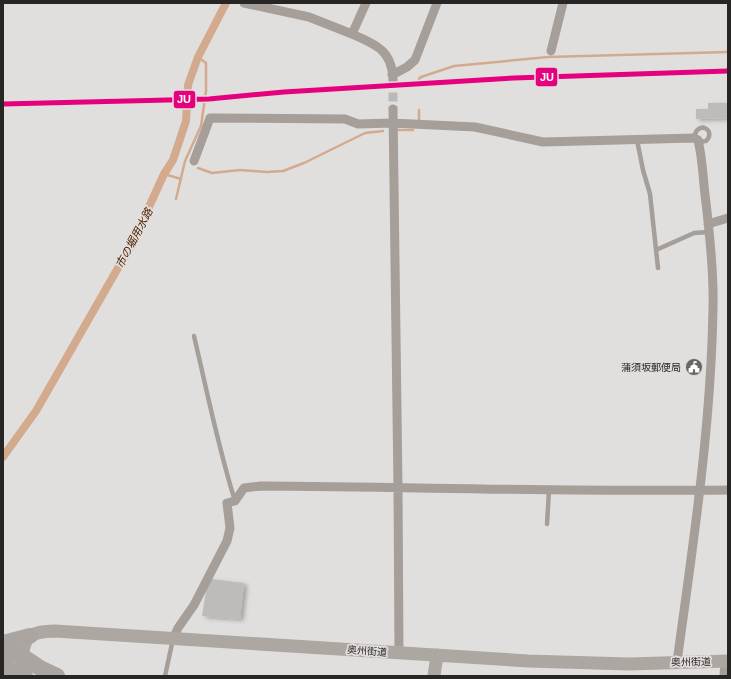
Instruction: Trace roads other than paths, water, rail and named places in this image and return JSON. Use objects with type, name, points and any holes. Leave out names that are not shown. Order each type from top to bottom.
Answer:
[{"type":"highway","points":[[3,643],[30,636]]},
{"type":"highway","points":[[3,652],[22,656],[40,668],[57,676]]},
{"type":"highway","points":[[3,667],[22,675]]},
{"type":"main road","name":"奥州街道","points":[[30,636],[46,631],[55,631],[399,653],[592,663],[629,664],[727,661]]},
{"type":"main road","points":[[22,675],[24,643],[30,636]]},
{"type":"main road","points":[[434,676],[437,655]]},
{"type":"street","points":[[244,3],[309,17],[352,34],[378,47],[390,60],[392,77],[415,60],[438,3]]},
{"type":"street","points":[[352,34],[366,3]]},
{"type":"street","points":[[550,50],[563,3]]},
{"type":"street","points":[[393,109],[399,653]]},
{"type":"street","points":[[194,161],[210,118],[345,119],[358,124],[392,123],[475,127],[543,142],[696,140],[712,266],[713,307],[708,396],[700,491],[677,662]]},
{"type":"street","points":[[708,228],[728,218]]},
{"type":"street","points":[[173,639],[178,628],[194,605],[230,534],[227,503],[235,500],[244,488],[261,486],[549,490],[728,490]]},
{"type":"street","points":[[724,676],[727,661]]},
{"type":"lane","points":[[636,140],[650,194],[658,268]]},
{"type":"lane","points":[[656,250],[708,228]]},
{"type":"lane","points":[[194,336],[213,421],[235,500]]},
{"type":"lane","points":[[547,524],[549,490]]},
{"type":"lane","points":[[165,676],[173,639]]},
{"type":"waterway","name":"市の堀用水路","points":[[3,457],[36,411],[134,240],[164,174],[173,160],[186,121],[188,85],[198,57],[226,3]]},
{"type":"waterway","points":[[419,79],[454,66],[548,57],[728,52]]},
{"type":"waterway","points":[[176,199],[185,161],[201,126],[206,91],[206,63],[198,57]]},
{"type":"waterway","points":[[419,110],[419,120]]},
{"type":"waterway","points":[[396,130],[413,130]]},
{"type":"waterway","points":[[198,168],[212,173],[240,170],[267,172],[283,171],[304,163],[365,133],[383,131]]},
{"type":"waterway","points":[[164,174],[181,179]]},
{"type":"tunnel","points":[[393,79],[393,109]]},
{"type":"place","name":"蒲須坂郵便局","points":[[694,367]]}]
